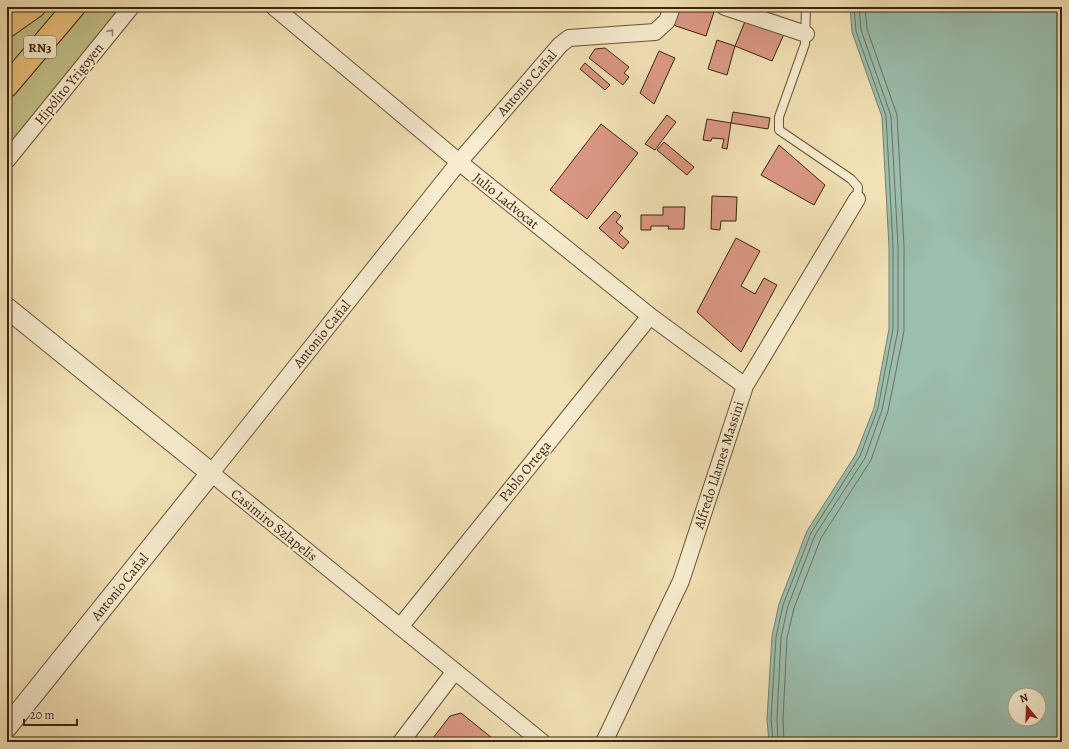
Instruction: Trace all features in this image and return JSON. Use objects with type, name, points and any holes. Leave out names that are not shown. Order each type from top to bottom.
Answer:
[{"type":"highway","points":[[7,26],[34,7]]},
{"type":"highway","name":"RN3","points":[[7,86],[74,7]]},
{"type":"street","points":[[7,18],[16,7]]},
{"type":"street","name":"Hipólito Yrigoyen","points":[[7,160],[131,7]]},
{"type":"street","name":"Julio Ladvocat","points":[[274,7],[459,162],[650,316],[744,386]]},
{"type":"street","name":"Antonio Cañal","points":[[7,728],[459,162],[560,44],[569,38],[655,32],[667,21],[672,7]]},
{"type":"street","points":[[725,7],[806,34]]},
{"type":"street","name":"Alfredo Llames Massini","points":[[604,742],[681,581],[744,386],[857,198]]},
{"type":"street","name":"Casimiro Szlapelis","points":[[7,308],[542,742]]},
{"type":"street","name":"Pablo Ortega","points":[[400,626],[650,316]]},
{"type":"street","points":[[401,742],[455,671]]},
{"type":"lane","points":[[806,7],[805,44],[779,117],[779,130],[851,179],[858,187],[857,198]]},
{"type":"shaded area","points":[[16,7],[131,7],[7,160],[7,18]]},
{"type":"water","points":[[850,7],[1062,7],[1062,742],[769,742],[767,719],[772,636],[779,604],[807,531],[856,454],[874,408],[889,329],[889,247],[882,117],[852,32]]},
{"type":"building","points":[[679,7],[700,7],[714,12],[706,36],[673,25]]},
{"type":"building","points":[[746,19],[784,34],[772,61],[735,46]]},
{"type":"building","points":[[717,40],[735,46],[727,75],[708,69]]},
{"type":"building","points":[[605,48],[629,67],[624,73],[629,77],[623,85],[589,58],[595,49]]},
{"type":"building","points":[[659,51],[675,58],[654,104],[640,93]]},
{"type":"building","points":[[585,63],[610,85],[605,90],[580,69]]},
{"type":"building","points":[[733,112],[770,118],[768,129],[731,123]]},
{"type":"building","points":[[667,115],[676,122],[655,150],[645,144]]},
{"type":"building","points":[[707,119],[731,123],[727,149],[722,148],[724,139],[712,138],[711,141],[703,140]]},
{"type":"building","points":[[601,124],[638,153],[587,219],[550,190]]},
{"type":"building","points":[[664,142],[694,167],[687,175],[657,150]]},
{"type":"building","points":[[779,145],[825,185],[814,205],[761,175]]},
{"type":"building","points":[[712,196],[737,197],[736,221],[721,221],[720,230],[711,229]]},
{"type":"building","points":[[663,207],[685,207],[684,229],[668,229],[669,226],[651,226],[651,230],[641,230],[641,215],[663,215]]},
{"type":"building","points":[[615,211],[621,216],[616,222],[623,228],[619,233],[629,242],[623,249],[599,228]]},
{"type":"building","points":[[736,238],[760,251],[741,286],[755,294],[764,278],[777,285],[741,352],[697,312]]},
{"type":"building","points":[[461,713],[497,742],[430,742],[450,716]]}]
